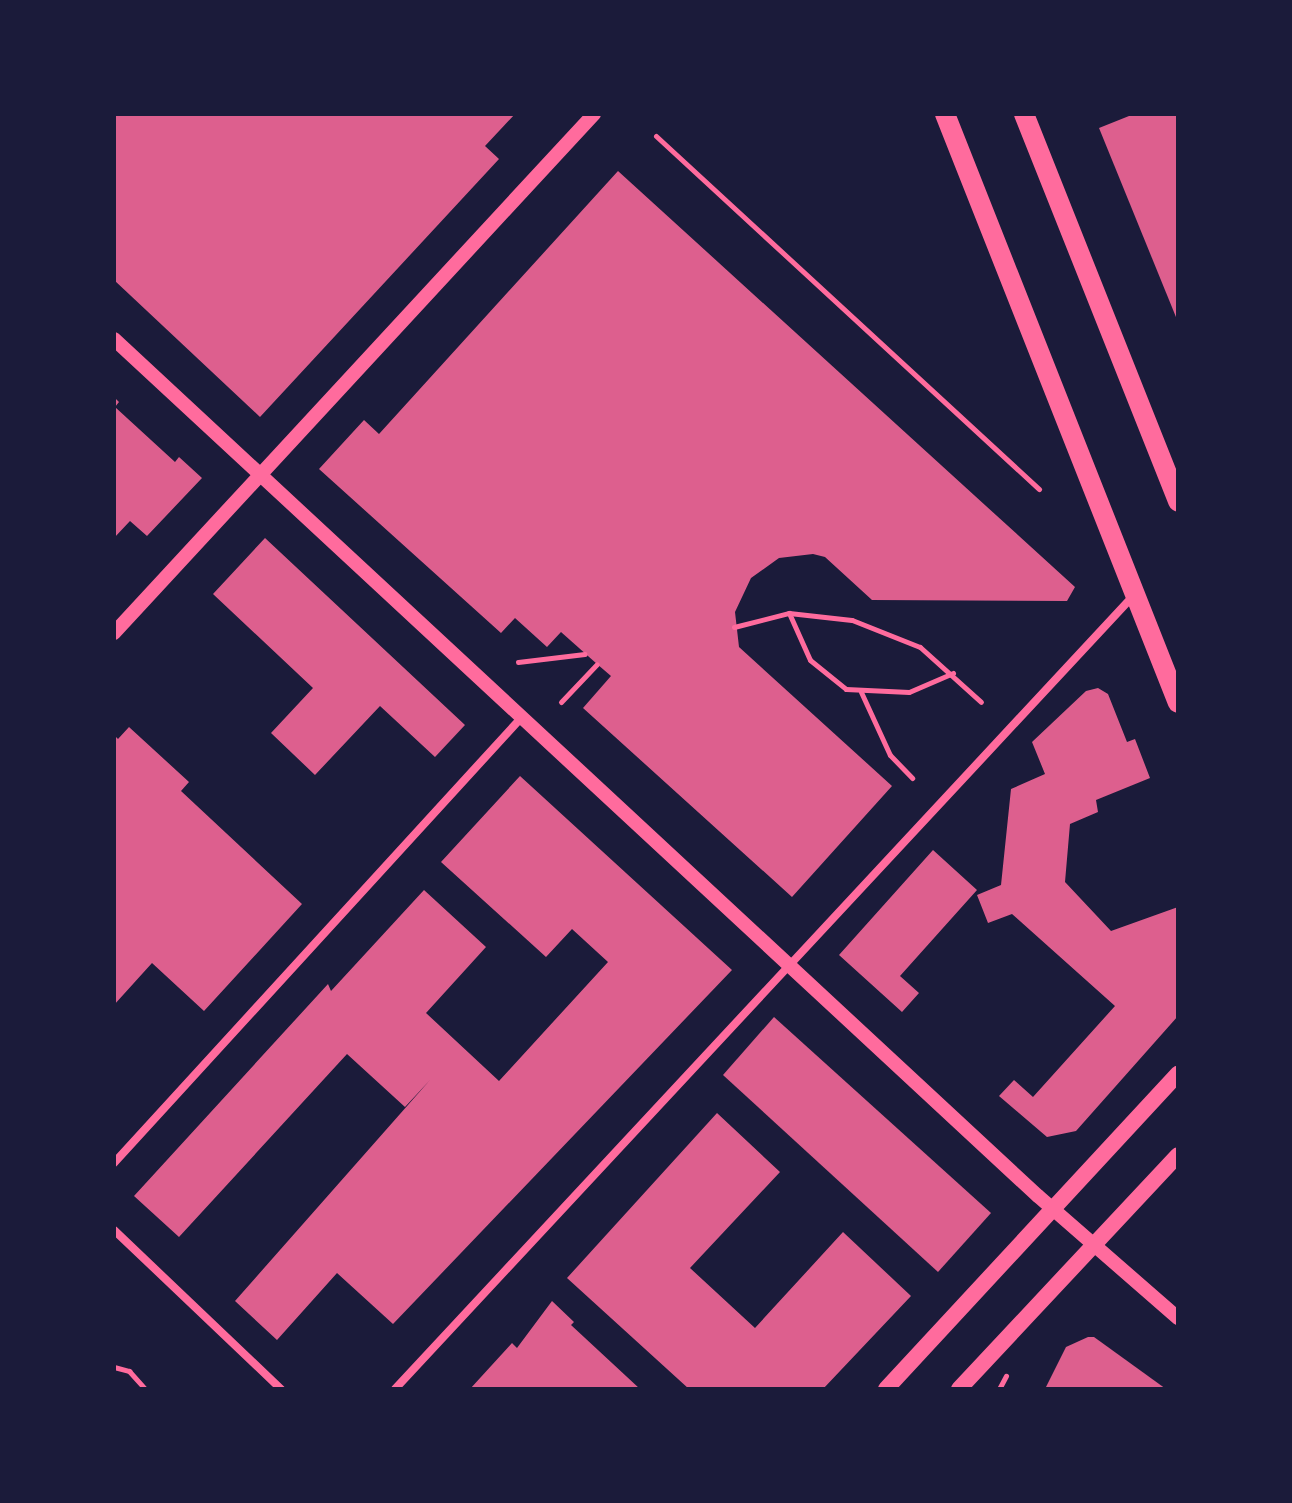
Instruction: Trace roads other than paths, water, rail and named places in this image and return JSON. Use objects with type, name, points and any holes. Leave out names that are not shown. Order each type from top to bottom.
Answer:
[{"type":"main road","points":[[945,114],[1178,703]]},
{"type":"main road","points":[[1024,114],[1178,501]]},
{"type":"main road","points":[[886,1389],[1178,1074]]},
{"type":"main road","points":[[959,1389],[1178,1155]]},
{"type":"street","points":[[114,633],[594,114]]},
{"type":"street","points":[[114,339],[788,965],[1178,1318]]},
{"type":"street","points":[[395,1389],[1134,594]]},
{"type":"street","points":[[114,1163],[522,717]]},
{"type":"street","points":[[114,1230],[281,1389]]}]
